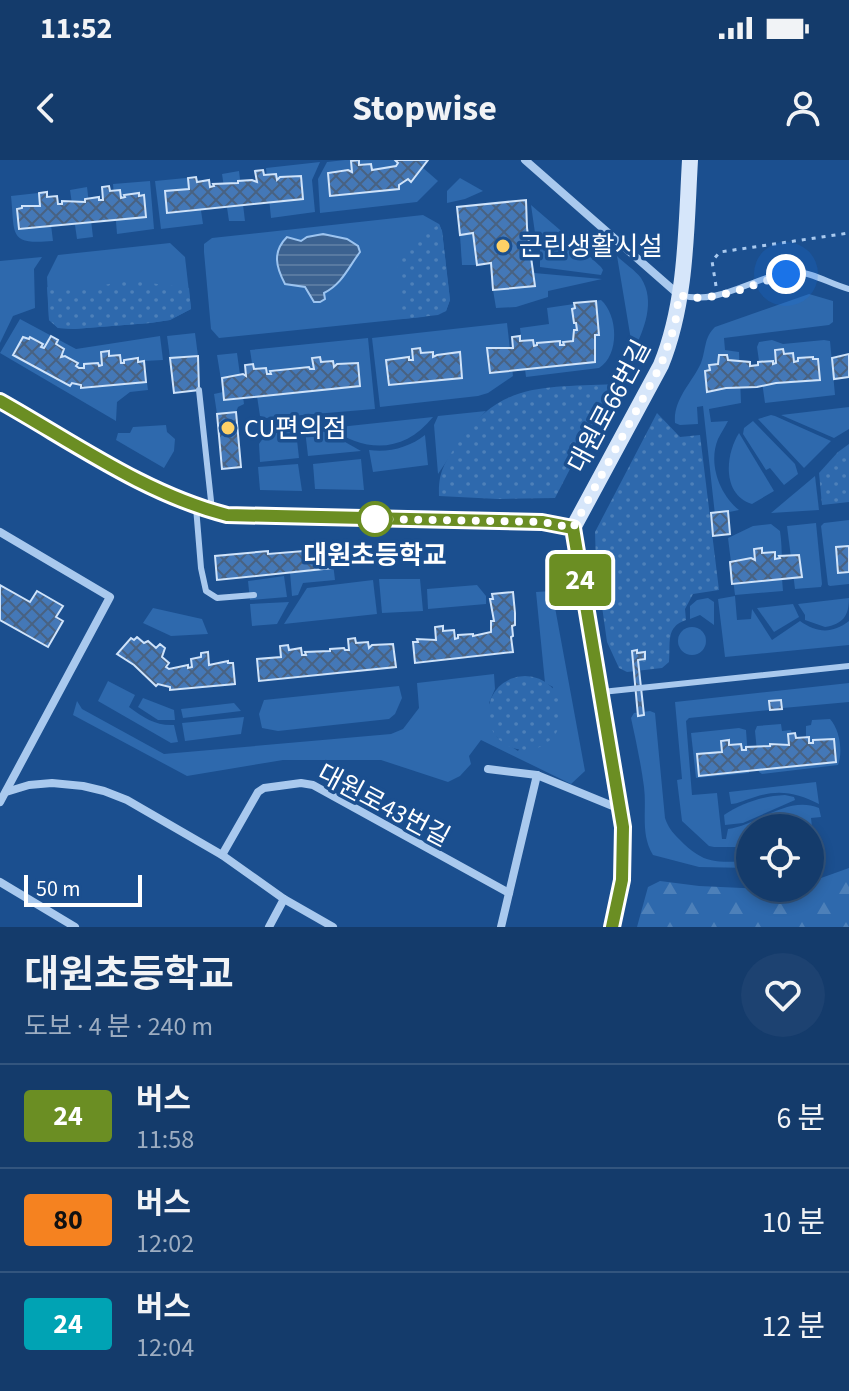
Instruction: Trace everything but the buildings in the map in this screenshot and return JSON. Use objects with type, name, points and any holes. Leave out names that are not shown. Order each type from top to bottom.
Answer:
[{"type":"street","points":[[525,160],[679,295]]},
{"type":"street","name":"대원로66번길","points":[[573,528],[661,365],[675,325],[684,262],[690,160]]},
{"type":"street","points":[[0,401],[144,483],[204,509],[264,517],[542,522],[573,528],[598,692],[621,810],[623,868],[612,927]]},
{"type":"street","points":[[0,532],[110,597],[0,802]]},
{"type":"street","points":[[488,769],[537,775],[621,810]]},
{"type":"street","points":[[501,927],[537,775]]},
{"type":"street","points":[[6,792],[29,785],[52,783],[83,786],[127,800],[222,855],[284,899],[333,927]]},
{"type":"street","name":"대원로43번길","points":[[222,855],[258,792],[264,788],[307,783],[509,893]]},
{"type":"street","points":[[0,882],[75,927]]},
{"type":"street","points":[[269,927],[284,899]]},
{"type":"lane","points":[[679,295],[697,298],[717,295],[795,272],[849,289]]},
{"type":"lane","points":[[199,390],[204,509],[201,568],[206,591],[217,598],[254,595]]},
{"type":"lane","points":[[598,692],[849,666]]},
{"type":"path","points":[[717,295],[712,261],[720,252],[849,233]]},
{"type":"green space","points":[[414,160],[438,181],[417,202],[320,213],[318,179],[327,162]]},
{"type":"green space","points":[[320,162],[312,180],[315,212],[271,218],[266,168]]},
{"type":"green space","points":[[239,171],[245,221],[229,221],[222,174]]},
{"type":"green space","points":[[196,177],[203,224],[161,229],[155,181]]},
{"type":"green space","points":[[460,178],[483,191],[447,203],[447,191]]},
{"type":"green space","points":[[150,181],[154,229],[117,234],[113,184]]},
{"type":"green space","points":[[87,187],[93,237],[77,239],[70,190]]},
{"type":"green space","points":[[47,192],[53,241],[21,239],[14,228],[11,196]]},
{"type":"green space","points":[[531,205],[567,236],[547,240],[546,236],[536,240]]},
{"type":"green space","points":[[423,215],[439,224],[442,231],[450,300],[446,311],[423,317],[219,338],[211,329],[204,244],[212,238]]},
{"type":"green space","points":[[439,224],[450,300],[446,311],[438,315],[402,319],[397,255]]},
{"type":"green space","points":[[473,233],[477,265],[462,265],[460,235]]},
{"type":"green space","points":[[572,240],[601,267],[601,275],[540,267],[540,249]]},
{"type":"green space","points":[[170,243],[185,257],[191,309],[170,320],[74,329],[58,328],[49,320],[47,277],[58,255]]},
{"type":"green space","points":[[617,256],[641,278],[648,296],[647,315],[633,352]]},
{"type":"green space","points":[[42,257],[34,269],[35,308],[13,316],[0,343],[0,261]]},
{"type":"green space","points":[[534,273],[602,279],[548,291],[548,297],[516,307],[496,308],[493,290],[535,286]]},
{"type":"green space","points":[[126,280],[189,288],[191,309],[170,320],[74,329],[58,328],[49,320],[47,287],[76,290]]},
{"type":"green space","points":[[809,294],[833,301],[833,322],[829,325],[724,338],[725,350],[739,352],[741,403],[709,409],[711,422],[728,421],[715,448],[715,468],[726,496],[739,510],[715,515],[703,406],[697,407],[698,424],[680,425],[675,423],[677,406],[701,363],[707,339],[715,327]]},
{"type":"green space","points":[[601,300],[611,315],[614,335],[611,354],[606,362],[599,368],[526,377],[520,328],[549,324],[547,308]]},
{"type":"green space","points":[[20,319],[76,349],[160,336],[163,360],[144,361],[148,390],[130,392],[117,402],[116,421],[0,353]]},
{"type":"green space","points":[[507,323],[513,376],[488,393],[380,407],[372,338]]},
{"type":"green space","points":[[195,333],[198,356],[170,358],[167,336]]},
{"type":"green space","points":[[368,338],[375,409],[260,416],[250,350]]},
{"type":"green space","points":[[772,340],[783,344],[830,341],[835,395],[765,403],[757,347],[759,342]]},
{"type":"green space","points":[[237,353],[244,404],[236,412],[217,414],[214,394],[223,392],[217,355]]},
{"type":"green space","points":[[614,384],[555,498],[439,496],[440,479],[447,460],[476,421],[493,406],[528,391]]},
{"type":"green space","points":[[849,407],[849,429],[834,438],[781,415]]},
{"type":"green space","points":[[486,411],[465,434],[438,474],[434,425],[438,416]]},
{"type":"green space","points":[[657,413],[680,437],[700,435],[719,590],[693,594],[685,609],[686,620],[672,631],[669,662],[662,668],[627,672],[619,668],[607,642],[596,564],[595,532]]},
{"type":"green space","points":[[771,415],[831,441],[804,468],[758,419]]},
{"type":"green space","points":[[433,417],[410,437],[384,445],[357,442],[330,428]]},
{"type":"green space","points":[[753,421],[795,464],[798,474],[784,485],[770,468],[766,470],[743,434],[744,428]]},
{"type":"green space","points":[[166,425],[167,432],[175,439],[174,451],[164,468],[116,440],[118,433],[130,433],[133,427]]},
{"type":"green space","points":[[322,429],[361,451],[308,456],[305,430]]},
{"type":"green space","points":[[296,431],[299,458],[260,462],[259,444],[266,434]]},
{"type":"green space","points":[[739,433],[774,491],[752,504],[735,492],[729,473],[731,452]]},
{"type":"green space","points":[[425,435],[428,465],[373,472],[369,450],[399,448]]},
{"type":"green space","points":[[849,444],[849,502],[822,505],[819,473]]},
{"type":"green space","points":[[361,459],[364,490],[315,489],[313,464]]},
{"type":"green space","points":[[298,464],[302,491],[260,490],[258,467]]},
{"type":"green space","points":[[815,476],[819,510],[771,513]]},
{"type":"green space","points":[[849,520],[849,584],[830,586],[821,526]]},
{"type":"green space","points":[[816,523],[822,584],[821,587],[795,589],[787,526]]},
{"type":"green space","points":[[771,524],[780,531],[783,591],[735,595],[728,538],[753,526]]},
{"type":"green space","points":[[289,561],[333,563],[335,580],[303,583],[298,595],[292,596]]},
{"type":"green space","points":[[284,576],[287,597],[250,600],[248,581]]},
{"type":"green space","points":[[379,579],[420,579],[423,611],[382,613]]},
{"type":"green space","points":[[373,580],[377,614],[284,624],[307,588]]},
{"type":"green space","points":[[477,585],[486,596],[486,604],[428,609],[427,589]]},
{"type":"green space","points":[[552,591],[585,771],[571,784],[481,740],[469,756],[471,764],[460,776],[448,782],[381,760],[283,760],[187,776],[73,715],[77,701],[82,709],[164,754],[391,734],[403,729],[419,708],[417,683],[494,674],[495,689],[489,703],[497,737],[518,751],[553,687],[545,683],[536,592]]},
{"type":"green space","points":[[735,596],[737,620],[751,619],[752,609],[772,640],[800,621],[824,630],[837,628],[849,621],[849,645],[725,657],[718,599]]},
{"type":"green space","points":[[708,598],[714,602],[714,625],[700,615],[690,619],[690,606],[697,600]]},
{"type":"green space","points":[[849,598],[844,618],[825,627],[805,620],[798,604]]},
{"type":"green space","points":[[289,602],[277,624],[252,626],[250,604]]},
{"type":"green space","points":[[793,604],[799,617],[774,632],[757,608]]},
{"type":"green space","points":[[153,608],[202,619],[208,634],[171,636],[143,623]]},
{"type":"green space","points":[[692,627],[702,631],[706,641],[702,651],[692,655],[682,651],[678,641],[682,631]]},
{"type":"green space","points":[[525,676],[539,679],[551,687],[559,699],[562,713],[559,727],[551,739],[539,747],[525,750],[511,747],[499,739],[491,727],[488,713],[491,699],[499,687],[511,679]]},
{"type":"green space","points":[[108,681],[135,695],[129,707],[140,715],[156,723],[174,725],[178,742],[171,743],[98,701]]},
{"type":"green space","points":[[849,683],[849,702],[783,708],[782,699],[769,701],[769,710],[689,718],[686,721],[692,795],[717,793],[722,839],[726,839],[728,829],[736,827],[736,847],[709,846],[682,821],[677,780],[682,779],[675,702]]},
{"type":"green space","points":[[399,686],[402,698],[395,714],[389,719],[278,731],[262,728],[259,714],[264,700]]},
{"type":"green space","points":[[143,698],[174,710],[175,720],[158,720],[138,707]]},
{"type":"green space","points":[[234,703],[241,711],[183,718],[181,709]]},
{"type":"green space","points":[[634,713],[655,713],[665,818],[669,827],[696,854],[712,860],[736,862],[736,868],[699,867],[653,855],[647,839],[644,787],[631,718]]},
{"type":"green space","points":[[244,717],[241,734],[185,741],[182,723]]},
{"type":"green space","points":[[830,719],[840,741],[838,765],[759,772],[757,726],[781,724],[782,731],[791,730],[793,740],[806,738],[806,726],[811,725],[812,720]]},
{"type":"green space","points":[[746,730],[749,773],[696,778],[691,733]]},
{"type":"green space","points":[[816,782],[819,804],[780,793],[731,804],[729,792]]},
{"type":"green space","points":[[785,795],[795,800],[763,814],[736,814],[736,824],[725,825],[724,815],[761,799]]},
{"type":"green space","points":[[796,805],[819,808],[820,814],[769,814]]},
{"type":"green space","points":[[849,868],[849,927],[637,927],[648,887],[660,881],[736,888],[736,902],[824,902],[824,877]]},
{"type":"shaded area","points":[[323,234],[347,239],[358,246],[360,252],[340,280],[324,293],[325,299],[314,302],[305,287],[285,284],[279,272],[277,254],[287,237],[301,241]]},
{"type":"bus line","name":"24","points":[[0,401],[166,495],[227,515],[542,522],[573,528],[582,598],[623,827],[622,880],[612,927]]},
{"type":"place","name":"근린생활시설","points":[[503,246]]},
{"type":"place","name":"CU편의점","points":[[228,428]]},
{"type":"place","name":"대원초등학교","points":[[375,519]]},
{"type":"route","points":[[375,519],[542,522],[573,528],[661,365],[675,325],[679,295],[711,297],[786,274]]}]
